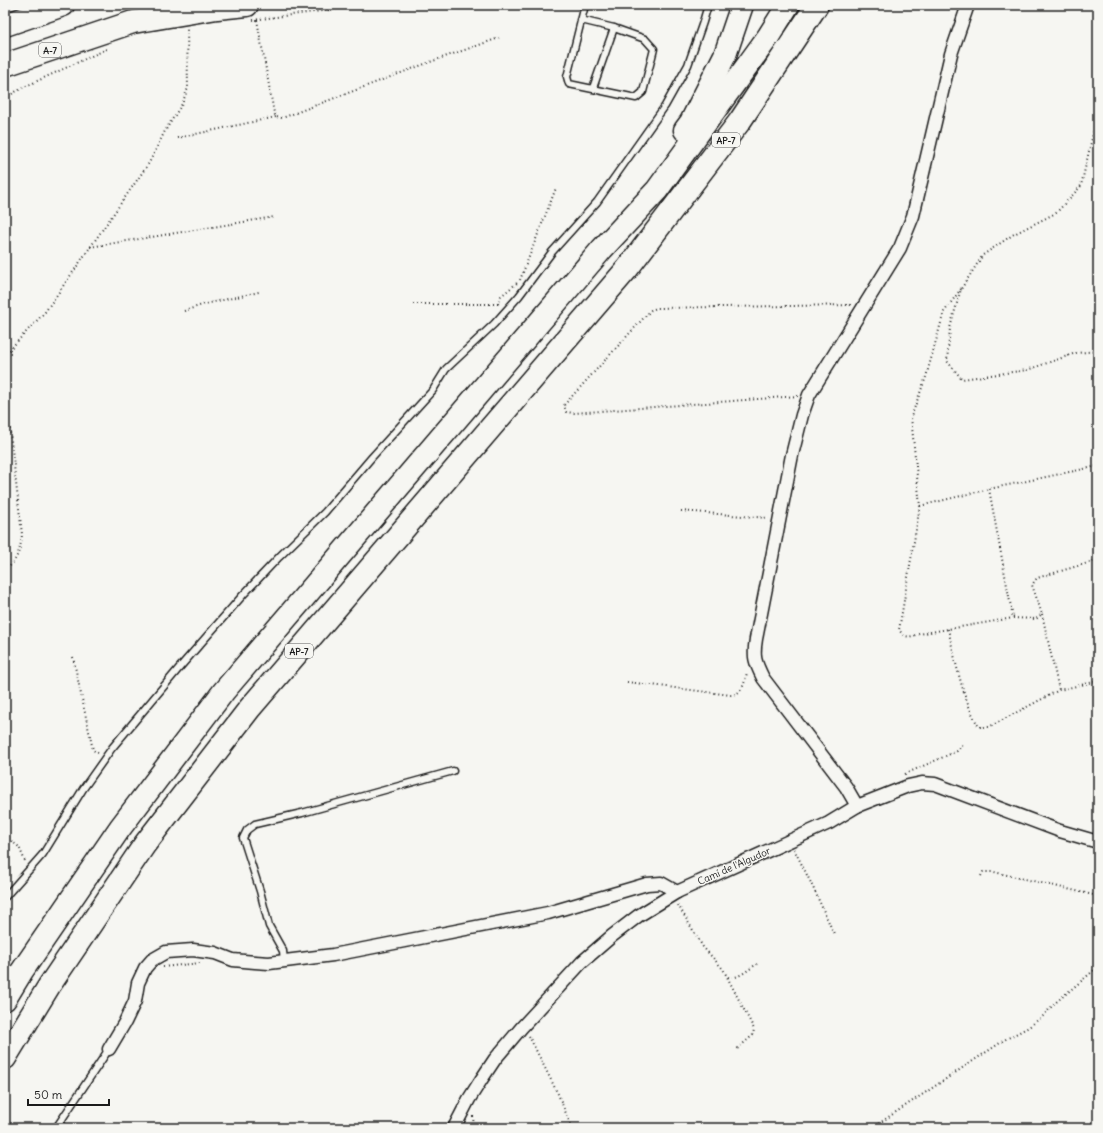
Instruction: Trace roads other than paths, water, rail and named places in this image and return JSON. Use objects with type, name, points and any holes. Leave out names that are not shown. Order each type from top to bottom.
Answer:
[{"type":"highway","points":[[5,25],[63,5]]},
{"type":"highway","points":[[5,56],[151,5]]},
{"type":"highway","points":[[602,249],[691,122],[725,55],[742,5]]},
{"type":"highway","name":"AP-7","points":[[5,999],[22,971],[120,828],[224,691],[602,249],[657,190],[768,37],[788,5]]},
{"type":"highway","name":"AP-7","points":[[5,1058],[49,986],[146,844],[250,708],[627,269],[740,121],[816,5]]},
{"type":"highway","name":"A-7","points":[[5,65],[133,22],[217,8],[251,15]]},
{"type":"street","points":[[857,806],[846,787],[763,678],[755,662],[756,639],[792,455],[809,395],[900,248],[913,216],[951,54],[968,5]]},
{"type":"street","name":"Camí de l'Algudor","points":[[454,1128],[469,1099],[495,1059],[522,1027],[582,962],[612,936],[638,916],[675,893],[829,823],[857,806],[908,786],[922,783],[935,784],[1053,829],[1098,842]]},
{"type":"street","points":[[109,1049],[125,1022],[135,1001],[138,983],[145,968],[152,960],[166,952],[193,950],[214,953],[233,960],[255,962],[284,961],[333,955],[377,947],[548,913],[647,884],[661,883],[675,893]]},
{"type":"lane","points":[[581,20],[614,28],[645,39],[654,49],[643,92],[636,98],[569,84],[567,77],[581,20],[585,5]]},
{"type":"lane","points":[[5,897],[43,854],[83,789],[105,758],[180,667],[243,594],[325,512],[372,457],[433,390],[446,369],[494,324],[519,296],[552,252],[597,202],[665,106],[688,65],[708,5]]},
{"type":"lane","points":[[593,88],[614,28]]},
{"type":"lane","points":[[284,961],[283,951],[269,926],[260,891],[245,847],[243,838],[246,830],[255,824],[302,814],[453,772]]},
{"type":"lane","points":[[56,1128],[109,1049]]}]
